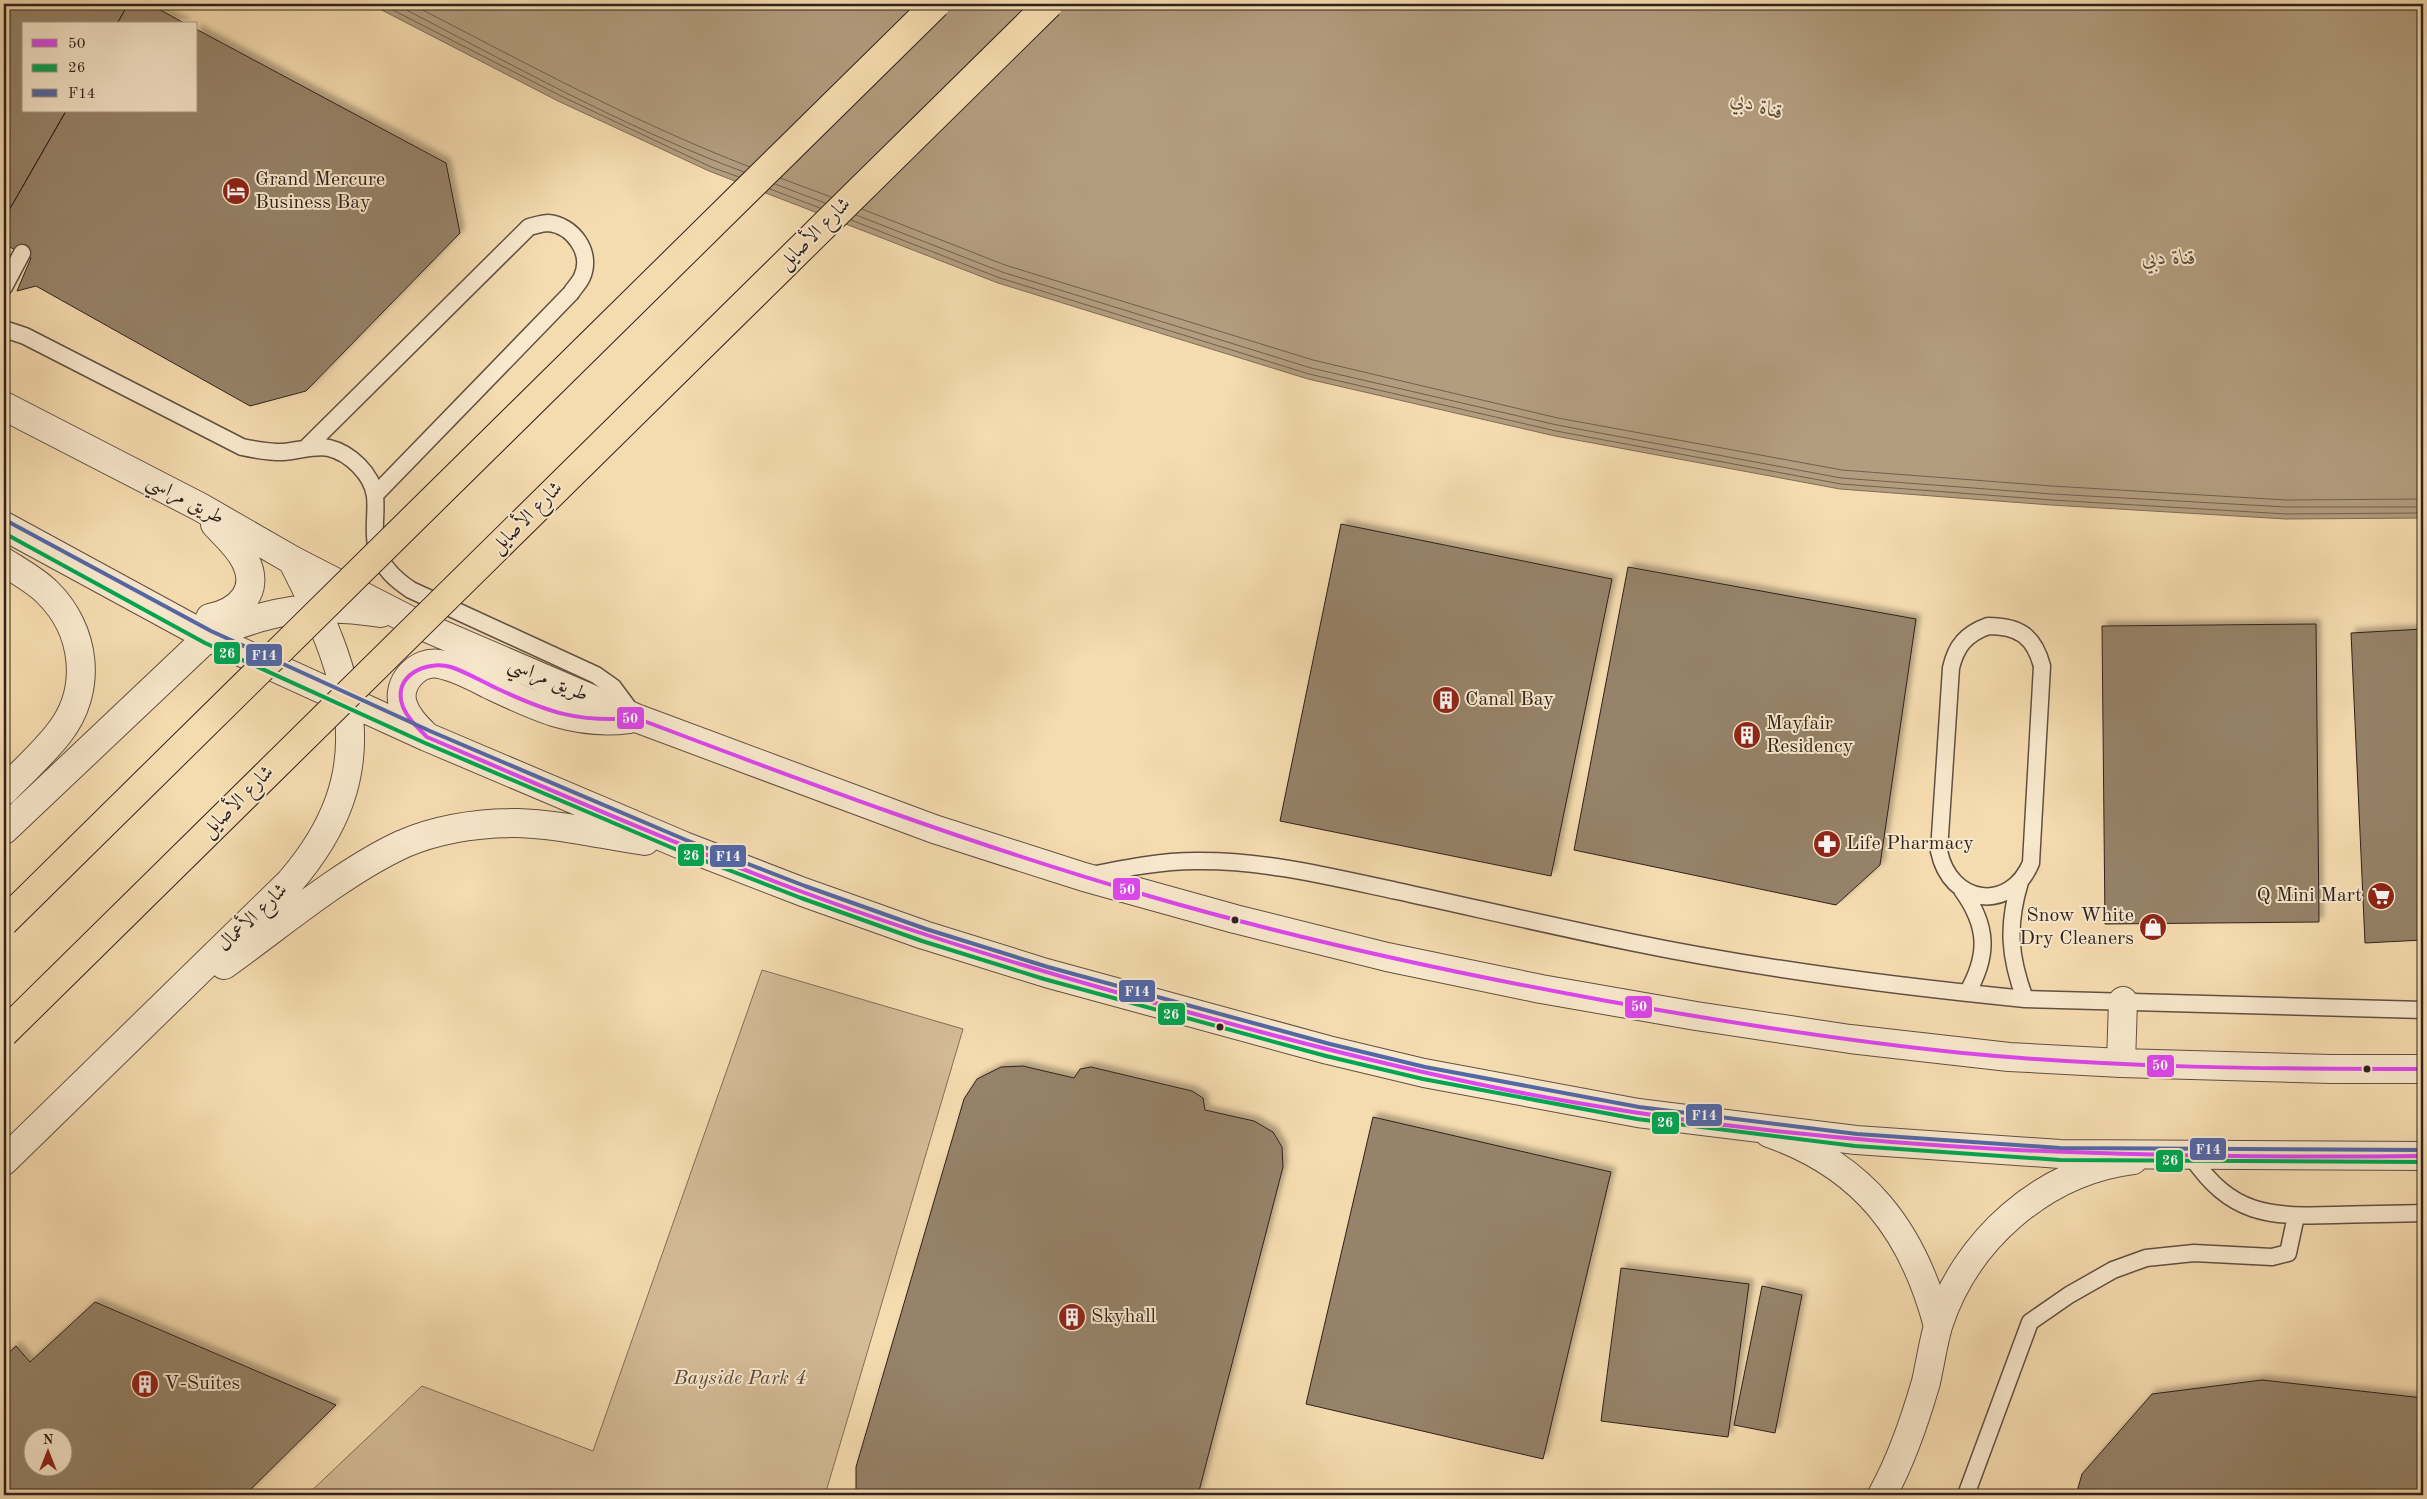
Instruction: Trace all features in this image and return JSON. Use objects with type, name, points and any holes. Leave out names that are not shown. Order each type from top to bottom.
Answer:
[{"type":"main road","points":[[4,922],[936,4]]},
{"type":"main road","name":"شارع الأصايل","points":[[4,1033],[1049,4]]},
{"type":"street","name":"طريق مراسي","points":[[4,406],[200,507],[292,560],[414,622],[636,718],[934,829],[1084,877],[1235,919],[1387,957],[1551,991],[1696,1016],[1850,1039],[2009,1057],[2121,1063],[2331,1069],[2423,1069]]},
{"type":"street","points":[[94,575],[193,614],[209,618],[223,616],[235,609],[245,599],[250,586],[250,572],[245,559],[237,548],[200,507]]},
{"type":"street","points":[[4,526],[208,637],[427,737],[684,846],[803,892],[924,935],[1046,973],[1328,1050],[1424,1073],[1521,1093],[1638,1113],[1856,1140],[1958,1148],[2162,1156],[2423,1156]]},
{"type":"street","name":"شارع الأعمال","points":[[4,1161],[290,882],[312,857],[329,829],[347,774],[351,734],[348,701],[334,653],[316,607],[292,560]]},
{"type":"street","points":[[4,562],[46,590],[59,605],[70,622],[78,640],[81,679],[70,716],[59,733],[4,791]]},
{"type":"street","points":[[4,830],[208,637],[242,622],[279,612],[316,607],[349,608],[382,613],[414,622]]},
{"type":"street","points":[[427,737],[413,722],[402,702],[402,690],[407,678],[415,670],[426,664],[438,664],[458,670],[548,712],[577,719],[606,722],[636,718]]},
{"type":"street","points":[[142,1025],[370,861],[404,844],[451,830],[479,825],[519,823],[684,846]]},
{"type":"street","points":[[2121,1063],[2123,1001]]},
{"type":"street","points":[[1755,1129],[1789,1140],[1821,1156],[1850,1177],[1876,1200],[1898,1228],[1916,1259],[1929,1291],[1938,1326]]},
{"type":"street","points":[[1882,1495],[1908,1438],[1926,1383],[1938,1326],[1953,1291],[1972,1259],[1995,1230],[2023,1206],[2055,1186],[2089,1170],[2125,1160],[2162,1156]]},
{"type":"lane","points":[[306,448],[529,227],[547,223],[566,228],[579,241],[585,259],[582,277],[571,292],[375,495]]},
{"type":"lane","points":[[4,286],[22,253]]},
{"type":"lane","points":[[4,329],[25,336],[242,447],[263,452],[329,448],[350,458],[366,474],[375,495],[374,534],[377,551],[384,567],[396,580],[411,590],[596,675],[612,687],[636,718]]},
{"type":"lane","points":[[1967,993],[1977,977],[1982,960],[1983,940],[1977,914],[1962,890],[1950,880],[1942,866],[1939,851],[1951,668],[1954,653],[1962,640],[1974,631],[1988,626],[2003,626],[2018,630],[2030,640],[2038,652],[2042,666],[2033,851],[2029,868],[2020,882],[2010,929],[2012,953],[2025,999]]},
{"type":"lane","points":[[1084,877],[1138,866],[1194,861],[1251,863],[1308,871],[1622,940],[1719,959],[1837,977],[2025,999],[2423,1010]]},
{"type":"lane","points":[[1962,890],[1977,895],[1993,896],[2007,891],[2020,882]]},
{"type":"lane","points":[[2191,1156],[2205,1177],[2224,1194],[2246,1207],[2270,1214],[2296,1216],[2423,1213]]},
{"type":"lane","points":[[1966,1495],[2030,1322],[2069,1295],[2113,1270],[2146,1258],[2194,1253],[2272,1257],[2288,1253],[2296,1216]]},
{"type":"green space","name":"Bayside Park 4","points":[[762,970],[963,1029],[825,1495],[307,1495],[422,1386],[593,1451]]},
{"type":"water","name":"قناة دبي","points":[[370,4],[2423,4],[2423,518],[2286,519],[2051,505],[1840,489],[1555,436],[1308,379],[998,283],[709,171],[558,101]]},
{"type":"building","points":[[4,4],[128,4],[118,22],[22,22],[22,112],[65,112],[4,219]]},
{"type":"building","points":[[128,4],[149,4],[182,22],[118,22]]},
{"type":"building","name":"Grand Mercure Business Bay","points":[[198,30],[446,163],[460,233],[306,391],[250,406],[36,286],[17,291],[31,258],[4,244],[4,219],[65,112],[198,112]]},
{"type":"building","name":"Canal Bay","points":[[1341,524],[1612,579],[1551,876],[1280,821]]},
{"type":"building","name":"Mayfair Residency","points":[[1628,567],[1916,619],[1880,865],[1836,905],[1574,850]]},
{"type":"building","points":[[2316,624],[2319,922],[2105,924],[2102,626]]},
{"type":"building","points":[[2423,629],[2423,940],[2365,943],[2351,633]]},
{"type":"building","name":"Skyhall","points":[[1023,1066],[1074,1078],[1080,1069],[1091,1067],[1192,1091],[1203,1098],[1205,1110],[1254,1121],[1273,1132],[1282,1147],[1283,1167],[1198,1495],[856,1494],[856,1467],[964,1099],[977,1079],[1001,1067]]},
{"type":"building","points":[[1373,1117],[1611,1172],[1543,1459],[1306,1404]]},
{"type":"building","points":[[1621,1268],[1749,1284],[1728,1437],[1601,1421]]},
{"type":"building","points":[[1762,1286],[1802,1295],[1775,1433],[1734,1425]]},
{"type":"building","name":"V-Suites","points":[[95,1302],[336,1405],[245,1495],[4,1495],[4,1357],[16,1346],[30,1362]]},
{"type":"building","points":[[2262,1380],[2423,1398],[2423,1495],[2076,1495],[2082,1474],[2152,1394]]},
{"type":"transit line","name":"F14","points":[[7,521],[211,631],[430,731],[686,840],[805,886],[926,929],[1048,967],[1330,1044],[1425,1067],[1639,1107],[1857,1134],[2060,1148],[2423,1150]]},
{"type":"transit line","name":"26","points":[[4,533],[205,643],[425,743],[682,852],[801,898],[922,941],[1044,979],[1326,1056],[1423,1079],[1637,1119],[1855,1146],[2060,1160],[2423,1162]]},
{"type":"transit line","name":"50","points":[[2423,1069],[2135,1065],[1963,1053],[1785,1030],[1651,1009],[1549,990],[1434,967],[1320,941],[1206,912],[1084,877],[955,835],[636,718],[597,719],[580,717],[531,704],[451,667],[441,665],[422,668],[406,679],[402,687],[403,707],[413,723],[427,737],[706,855],[849,909],[996,957],[1337,1052],[1481,1085],[1578,1103],[1788,1132],[1999,1149],[2211,1156],[2423,1156]]},
{"type":"place","name":"Grand Mercure Business Bay","points":[[236,191]]},
{"type":"place","name":"Canal Bay","points":[[1446,700]]},
{"type":"place","name":"Mayfair Residency","points":[[1747,735]]},
{"type":"place","name":"Life Pharmacy","points":[[1827,844]]},
{"type":"place","name":"Q Mini Mart","points":[[2381,896]]},
{"type":"place","name":"Snow White Dry Cleaners","points":[[2153,927]]},
{"type":"place","name":"Skyhall","points":[[1072,1317]]},
{"type":"place","name":"V-Suites","points":[[145,1384]]}]
